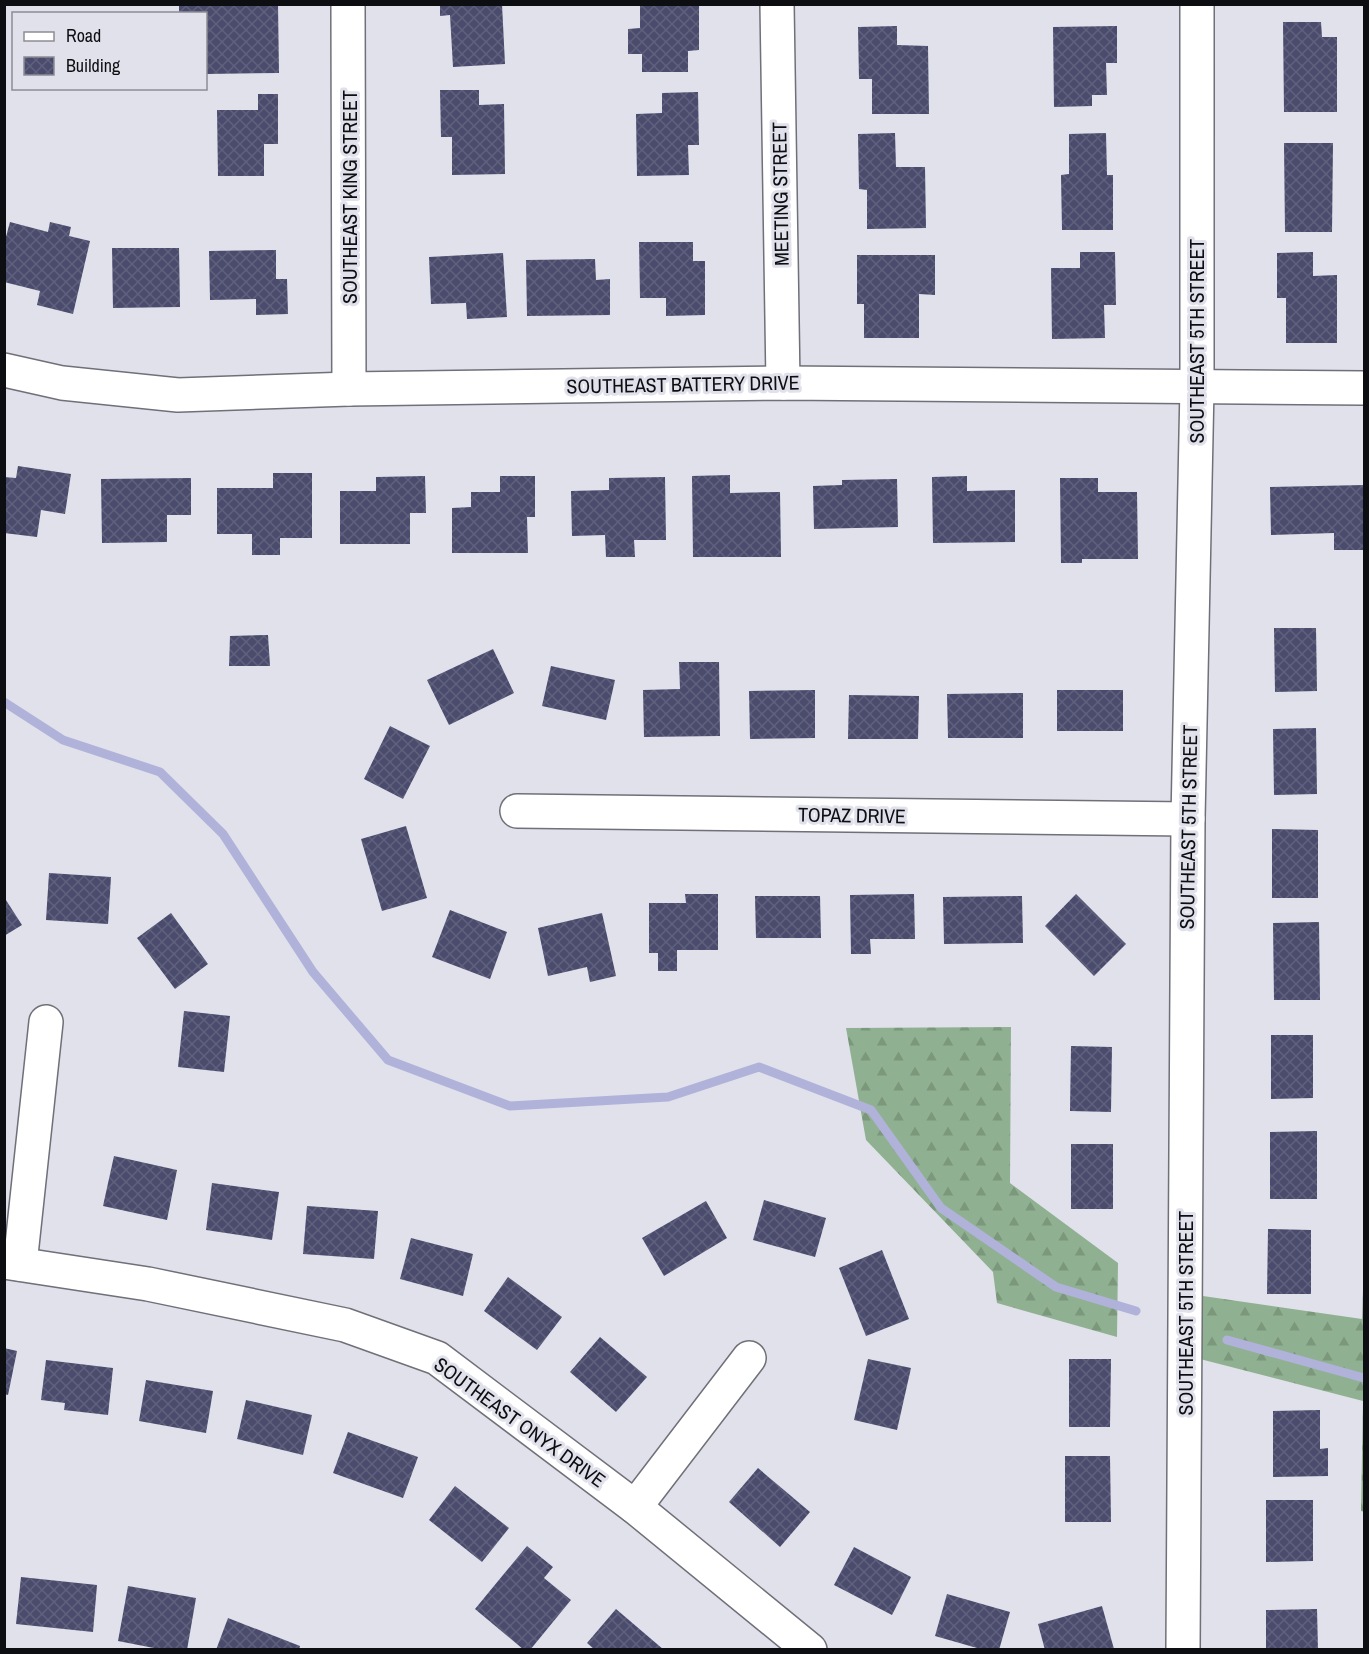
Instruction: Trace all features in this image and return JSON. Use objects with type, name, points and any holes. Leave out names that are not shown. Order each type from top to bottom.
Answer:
[{"type":"street","name":"SOUTHEAST KING STREET","points":[[348,4],[349,389]]},
{"type":"street","name":"MEETING STREET","points":[[777,4],[783,382]]},
{"type":"street","name":"SOUTHEAST 5TH STREET","points":[[1183,1650],[1188,819],[1197,387],[1197,4]]},
{"type":"street","name":"SOUTHEAST BATTERY DRIVE","points":[[4,370],[62,383],[178,395],[349,389],[783,382],[1365,388]]},
{"type":"street","name":"TOPAZ DRIVE","points":[[517,811],[1188,819]]},
{"type":"street","points":[[12,1263],[46,1022]]},
{"type":"street","name":"SOUTHEAST ONYX DRIVE","points":[[12,1263],[148,1284],[345,1325],[437,1358],[635,1507],[810,1650]]},
{"type":"street","points":[[635,1507],[749,1358]]},
{"type":"green space","points":[[1011,1027],[1010,1183],[1118,1263],[1117,1337],[997,1303],[993,1272],[866,1140],[846,1028]]},
{"type":"green space","points":[[1364,1261],[1364,1512],[1361,1511],[1363,1401],[1200,1359],[1203,1296],[1362,1319]]},
{"type":"building","points":[[179,4],[278,4],[279,73],[207,74],[207,12],[179,12]]},
{"type":"building","points":[[440,4],[502,4],[505,64],[453,67],[450,15],[440,16]]},
{"type":"building","points":[[640,4],[699,4],[699,50],[688,51],[688,72],[642,72],[642,54],[628,54],[628,29],[640,28]]},
{"type":"building","points":[[1283,22],[1321,22],[1322,37],[1337,37],[1337,112],[1284,112]]},
{"type":"building","points":[[897,26],[897,45],[928,46],[929,114],[872,114],[872,79],[859,79],[858,27]]},
{"type":"building","points":[[1117,26],[1117,63],[1106,63],[1107,95],[1092,95],[1092,106],[1054,107],[1053,27]]},
{"type":"building","points":[[440,90],[479,90],[479,105],[504,104],[505,174],[452,175],[452,137],[441,137]]},
{"type":"building","points":[[698,92],[699,145],[688,145],[689,175],[637,176],[636,114],[662,113],[662,93]]},
{"type":"building","points":[[258,94],[278,94],[278,144],[264,144],[264,176],[218,176],[217,110],[258,110]]},
{"type":"building","points":[[895,133],[896,167],[925,167],[926,228],[867,229],[867,190],[859,189],[858,134]]},
{"type":"building","points":[[1106,133],[1107,175],[1113,175],[1113,230],[1062,230],[1061,175],[1069,174],[1069,134]]},
{"type":"building","points":[[1284,143],[1333,143],[1332,232],[1285,232]]},
{"type":"building","points":[[10,222],[48,232],[50,222],[71,227],[69,236],[90,241],[73,314],[37,305],[40,291],[4,282],[4,244]]},
{"type":"building","points":[[639,242],[693,242],[693,261],[705,261],[705,315],[666,316],[666,298],[640,298]]},
{"type":"building","points":[[112,248],[179,248],[180,307],[113,308]]},
{"type":"building","points":[[276,250],[276,279],[287,279],[288,314],[256,315],[256,299],[210,300],[209,251]]},
{"type":"building","points":[[1080,252],[1115,252],[1116,305],[1104,305],[1105,338],[1052,339],[1051,268],[1080,268]]},
{"type":"building","points":[[1313,252],[1313,276],[1337,275],[1337,343],[1286,343],[1286,298],[1277,298],[1277,253]]},
{"type":"building","points":[[503,253],[507,317],[467,319],[466,303],[431,304],[429,257]]},
{"type":"building","points":[[857,255],[935,255],[935,295],[919,294],[919,338],[864,338],[864,304],[857,304]]},
{"type":"building","points":[[595,259],[596,280],[610,279],[610,315],[527,316],[526,260]]},
{"type":"building","points":[[18,466],[71,474],[65,514],[41,510],[37,537],[4,533],[4,477],[16,478]]},
{"type":"building","points":[[273,473],[312,473],[312,538],[280,538],[280,555],[252,555],[252,534],[217,534],[217,488],[273,488]]},
{"type":"building","points":[[730,475],[730,493],[780,492],[781,557],[693,557],[692,476]]},
{"type":"building","points":[[425,476],[426,513],[410,513],[410,544],[340,544],[340,491],[376,491],[376,477]]},
{"type":"building","points":[[500,476],[535,476],[535,517],[527,517],[528,553],[452,553],[452,508],[471,507],[471,492],[500,492]]},
{"type":"building","points":[[967,476],[967,491],[1015,490],[1015,542],[933,543],[932,477]]},
{"type":"building","points":[[665,477],[666,540],[634,540],[635,557],[606,557],[605,535],[572,536],[571,491],[609,490],[609,478]]},
{"type":"building","points":[[191,478],[191,515],[167,515],[167,542],[102,543],[101,479]]},
{"type":"building","points":[[1060,478],[1098,478],[1098,492],[1137,492],[1138,559],[1082,559],[1082,563],[1061,563]]},
{"type":"building","points":[[897,479],[898,527],[814,529],[813,486],[842,485],[842,480]]},
{"type":"building","points":[[1364,485],[1364,550],[1334,550],[1334,533],[1271,535],[1270,487]]},
{"type":"building","points":[[1274,628],[1316,628],[1317,691],[1275,692]]},
{"type":"building","points":[[268,635],[270,666],[229,666],[230,636]]},
{"type":"building","points":[[493,649],[514,693],[449,725],[427,680]]},
{"type":"building","points":[[679,662],[719,662],[720,736],[644,737],[643,690],[680,689]]},
{"type":"building","points":[[551,666],[615,680],[606,720],[542,706]]},
{"type":"building","points":[[815,690],[815,738],[750,739],[749,691]]},
{"type":"building","points":[[1057,690],[1123,690],[1123,731],[1057,731]]},
{"type":"building","points":[[1023,693],[1023,738],[948,738],[947,694]]},
{"type":"building","points":[[849,695],[919,696],[918,739],[848,739]]},
{"type":"building","points":[[390,726],[430,746],[403,799],[364,779]]},
{"type":"building","points":[[1316,728],[1317,794],[1274,795],[1273,729]]},
{"type":"building","points":[[406,826],[427,898],[382,911],[361,839]]},
{"type":"building","points":[[1272,829],[1318,830],[1318,898],[1272,898]]},
{"type":"building","points":[[49,873],[111,877],[108,924],[46,920]]},
{"type":"building","points":[[685,894],[718,894],[718,950],[677,950],[677,971],[658,971],[658,953],[649,953],[649,903],[686,903]]},
{"type":"building","points":[[914,894],[915,939],[870,939],[871,954],[851,954],[850,895]]},
{"type":"building","points":[[1076,894],[1126,944],[1094,976],[1045,926]]},
{"type":"building","points":[[755,896],[820,896],[821,938],[756,938]]},
{"type":"building","points":[[1022,896],[1023,943],[944,944],[943,897]]},
{"type":"building","points":[[4,897],[22,925],[4,936]]},
{"type":"building","points":[[450,910],[507,932],[490,979],[432,957]]},
{"type":"building","points":[[171,913],[208,964],[175,989],[137,938]]},
{"type":"building","points":[[602,913],[616,976],[590,982],[587,967],[548,976],[538,928]]},
{"type":"building","points":[[1319,922],[1320,1000],[1274,1000],[1273,923]]},
{"type":"building","points":[[184,1011],[230,1016],[224,1072],[178,1067]]},
{"type":"building","points":[[1271,1035],[1313,1035],[1313,1098],[1271,1099]]},
{"type":"building","points":[[1071,1046],[1112,1047],[1111,1112],[1070,1111]]},
{"type":"building","points":[[1317,1131],[1317,1199],[1270,1199],[1270,1132]]},
{"type":"building","points":[[1071,1144],[1113,1144],[1113,1209],[1071,1209]]},
{"type":"building","points":[[114,1156],[177,1170],[167,1220],[103,1206]]},
{"type":"building","points":[[212,1183],[279,1192],[272,1240],[206,1230]]},
{"type":"building","points":[[764,1200],[826,1218],[815,1257],[753,1240]]},
{"type":"building","points":[[706,1201],[727,1238],[664,1276],[642,1238]]},
{"type":"building","points":[[307,1206],[378,1211],[374,1259],[303,1254]]},
{"type":"building","points":[[1268,1229],[1311,1230],[1311,1294],[1267,1294]]},
{"type":"building","points":[[411,1238],[473,1254],[463,1296],[400,1279]]},
{"type":"building","points":[[882,1250],[909,1319],[866,1336],[839,1268]]},
{"type":"building","points":[[508,1277],[562,1317],[537,1350],[484,1311]]},
{"type":"building","points":[[600,1337],[647,1377],[616,1412],[570,1372]]},
{"type":"building","points":[[4,1348],[17,1351],[8,1395],[4,1394]]},
{"type":"building","points":[[868,1359],[911,1368],[897,1430],[854,1420]]},
{"type":"building","points":[[1069,1359],[1111,1359],[1110,1427],[1069,1427]]},
{"type":"building","points":[[46,1360],[113,1368],[108,1415],[64,1410],[65,1403],[41,1400]]},
{"type":"building","points":[[146,1380],[213,1391],[206,1433],[139,1421]]},
{"type":"building","points":[[246,1400],[312,1415],[303,1455],[237,1439]]},
{"type":"building","points":[[1320,1410],[1320,1449],[1328,1448],[1328,1476],[1273,1477],[1273,1411]]},
{"type":"building","points":[[348,1432],[418,1457],[403,1498],[333,1473]]},
{"type":"building","points":[[1065,1456],[1110,1456],[1111,1522],[1065,1522]]},
{"type":"building","points":[[758,1468],[810,1512],[780,1547],[729,1502]]},
{"type":"building","points":[[455,1486],[509,1528],[482,1562],[429,1520]]},
{"type":"building","points":[[1266,1500],[1313,1500],[1313,1561],[1266,1562]]},
{"type":"building","points":[[527,1546],[553,1567],[544,1578],[571,1600],[530,1650],[524,1650],[475,1609]]},
{"type":"building","points":[[854,1547],[911,1577],[892,1615],[834,1585]]},
{"type":"building","points":[[21,1577],[97,1585],[93,1632],[16,1624]]},
{"type":"building","points":[[128,1586],[196,1598],[187,1650],[164,1650],[118,1641]]},
{"type":"building","points":[[947,1594],[1010,1612],[999,1650],[984,1650],[935,1636]]},
{"type":"building","points":[[1102,1606],[1114,1649],[1045,1650],[1038,1624]]},
{"type":"building","points":[[616,1609],[664,1650],[595,1650],[587,1643]]},
{"type":"building","points":[[1317,1609],[1318,1650],[1266,1650],[1266,1610]]},
{"type":"building","points":[[228,1618],[300,1646],[299,1650],[216,1650]]},
{"type":"waterway","points":[[4,702],[63,740],[160,772],[223,834],[313,972],[388,1060],[510,1106],[668,1097],[759,1067],[871,1110],[941,1208],[1056,1287],[1136,1311]]},
{"type":"waterway","points":[[1227,1340],[1364,1378]]}]
